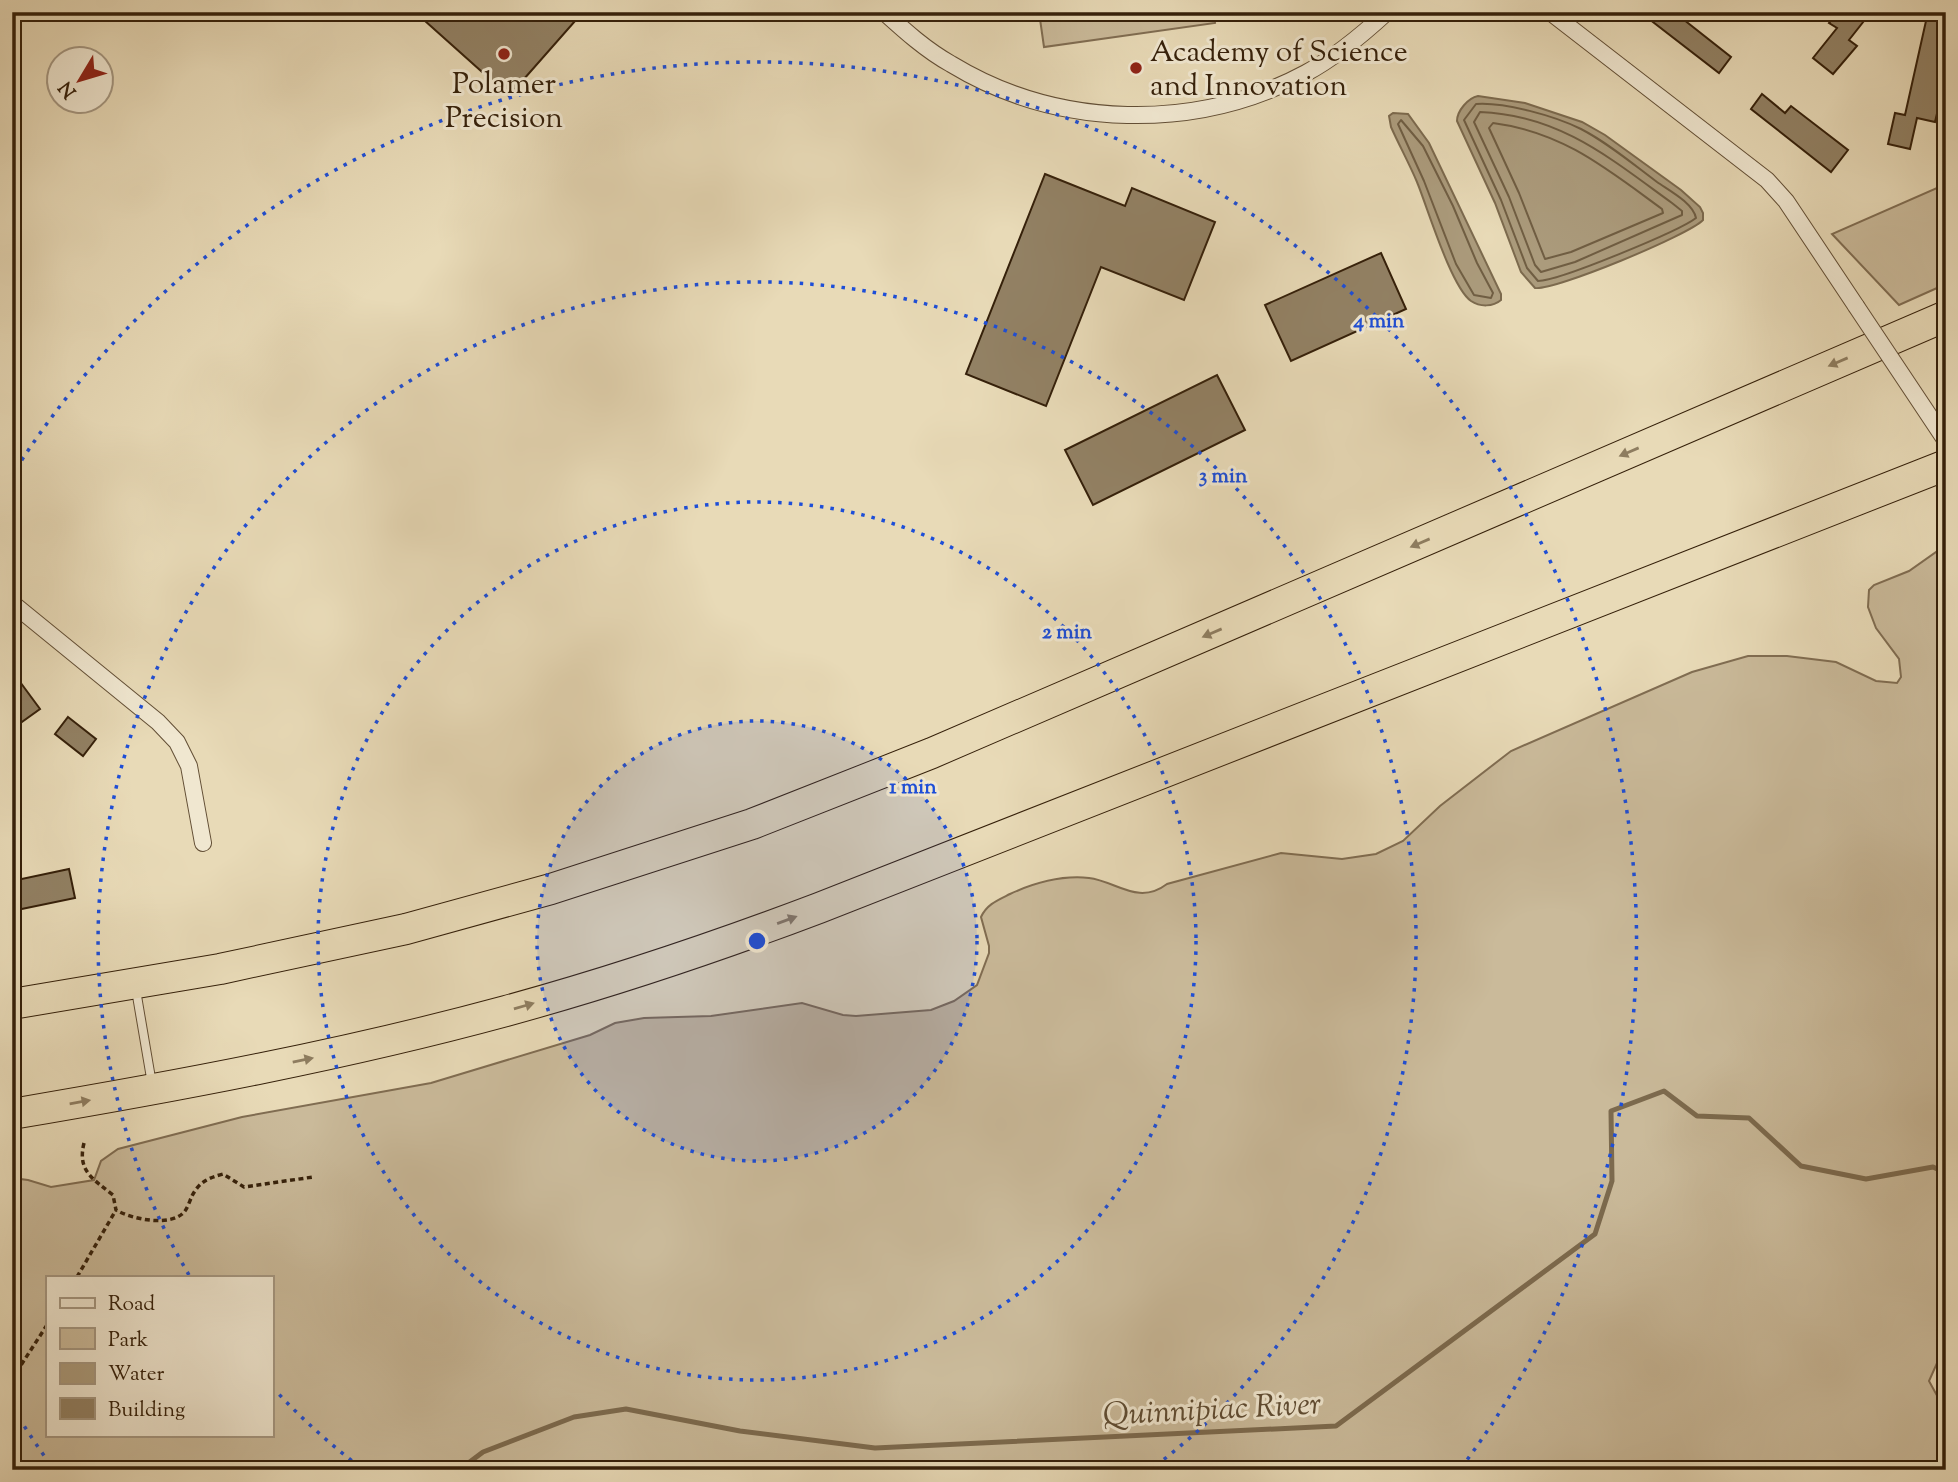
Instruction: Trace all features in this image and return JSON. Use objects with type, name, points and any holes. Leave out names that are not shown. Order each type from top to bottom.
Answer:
[{"type":"highway","points":[[12,1004],[135,984],[317,949],[453,917],[600,874],[778,815],[955,744],[1946,316]]},
{"type":"highway","points":[[12,1114],[318,1057],[457,1024],[588,987],[712,947],[819,908],[1946,465]]},
{"type":"street","points":[[884,12],[949,64],[995,87],[1066,109],[1141,116],[1211,107],[1266,91],[1306,73],[1330,58],[1387,12]]},
{"type":"street","points":[[1550,12],[1767,180],[1786,201],[1946,441]]},
{"type":"street","points":[[12,603],[158,722],[177,742],[189,766],[203,843]]},
{"type":"lane","points":[[135,984],[152,1089]]},
{"type":"path","points":[[78,1276],[116,1210],[113,1195],[86,1174],[82,1153],[84,1143]]},
{"type":"path","points":[[116,1210],[128,1217],[151,1220],[175,1218],[185,1212],[198,1185],[207,1178],[223,1174],[244,1187],[313,1177]]},
{"type":"path","points":[[12,1379],[46,1327]]},
{"type":"green space","points":[[1039,12],[1214,12],[1215,23],[1044,47]]},
{"type":"green space","points":[[1946,184],[1946,284],[1899,305],[1832,234]]},
{"type":"green space","points":[[1946,545],[1946,1364],[1937,1363],[1929,1381],[1946,1412],[1946,1470],[12,1470],[12,1178],[51,1187],[94,1180],[101,1161],[118,1149],[242,1117],[431,1083],[590,1035],[615,1023],[644,1018],[711,1016],[802,1003],[856,1016],[931,1010],[954,1001],[977,985],[989,953],[981,917],[993,903],[1029,886],[1049,880],[1079,877],[1146,893],[1167,884],[1281,853],[1342,859],[1376,854],[1403,841],[1440,806],[1511,751],[1692,672],[1748,656],[1787,656],[1836,662],[1876,681],[1897,683],[1901,677],[1899,659],[1876,628],[1868,607],[1869,590],[1874,585],[1909,571]]},
{"type":"water","points":[[1478,96],[1525,103],[1582,122],[1605,135],[1681,190],[1700,207],[1703,220],[1674,237],[1621,261],[1567,281],[1535,288],[1521,272],[1495,203],[1457,121],[1464,106],[1470,99]]},
{"type":"water","points":[[1393,113],[1408,114],[1429,143],[1501,294],[1501,300],[1498,302],[1478,304],[1463,293],[1391,127],[1389,116]]},
{"type":"building","name":"Polamer Precision","points":[[415,12],[583,12],[509,96]]},
{"type":"building","points":[[1640,12],[1674,12],[1731,57],[1719,73]]},
{"type":"building","points":[[1838,12],[1871,12],[1849,40],[1857,46],[1833,74],[1813,58],[1837,28],[1829,23]]},
{"type":"building","points":[[1928,12],[1946,12],[1946,75],[1935,122],[1917,118],[1910,149],[1888,144],[1895,113],[1905,115]]},
{"type":"building","points":[[1762,94],[1785,113],[1791,106],[1848,150],[1831,172],[1751,109]]},
{"type":"building","points":[[1045,174],[1125,206],[1132,188],[1215,222],[1184,300],[1101,267],[1046,406],[966,374]]},
{"type":"building","points":[[1381,253],[1406,309],[1291,361],[1265,305]]},
{"type":"building","points":[[1217,375],[1245,430],[1093,505],[1065,450]]},
{"type":"building","points":[[12,671],[40,709],[12,729]]},
{"type":"building","points":[[68,717],[96,739],[83,756],[55,734]]},
{"type":"building","points":[[69,869],[75,898],[12,911],[12,881]]},
{"type":"waterway","name":"Quinnipiac River","points":[[459,1470],[483,1452],[574,1417],[626,1409],[740,1431],[875,1448],[1336,1426],[1595,1234],[1612,1181],[1611,1111],[1664,1091],[1697,1116],[1749,1118],[1801,1166],[1866,1179],[1933,1167],[1946,1173]]},
{"type":"place","name":"Polamer Precision","points":[[504,54]]},
{"type":"place","name":"Academy of Science and Innovation","points":[[1136,68]]}]
